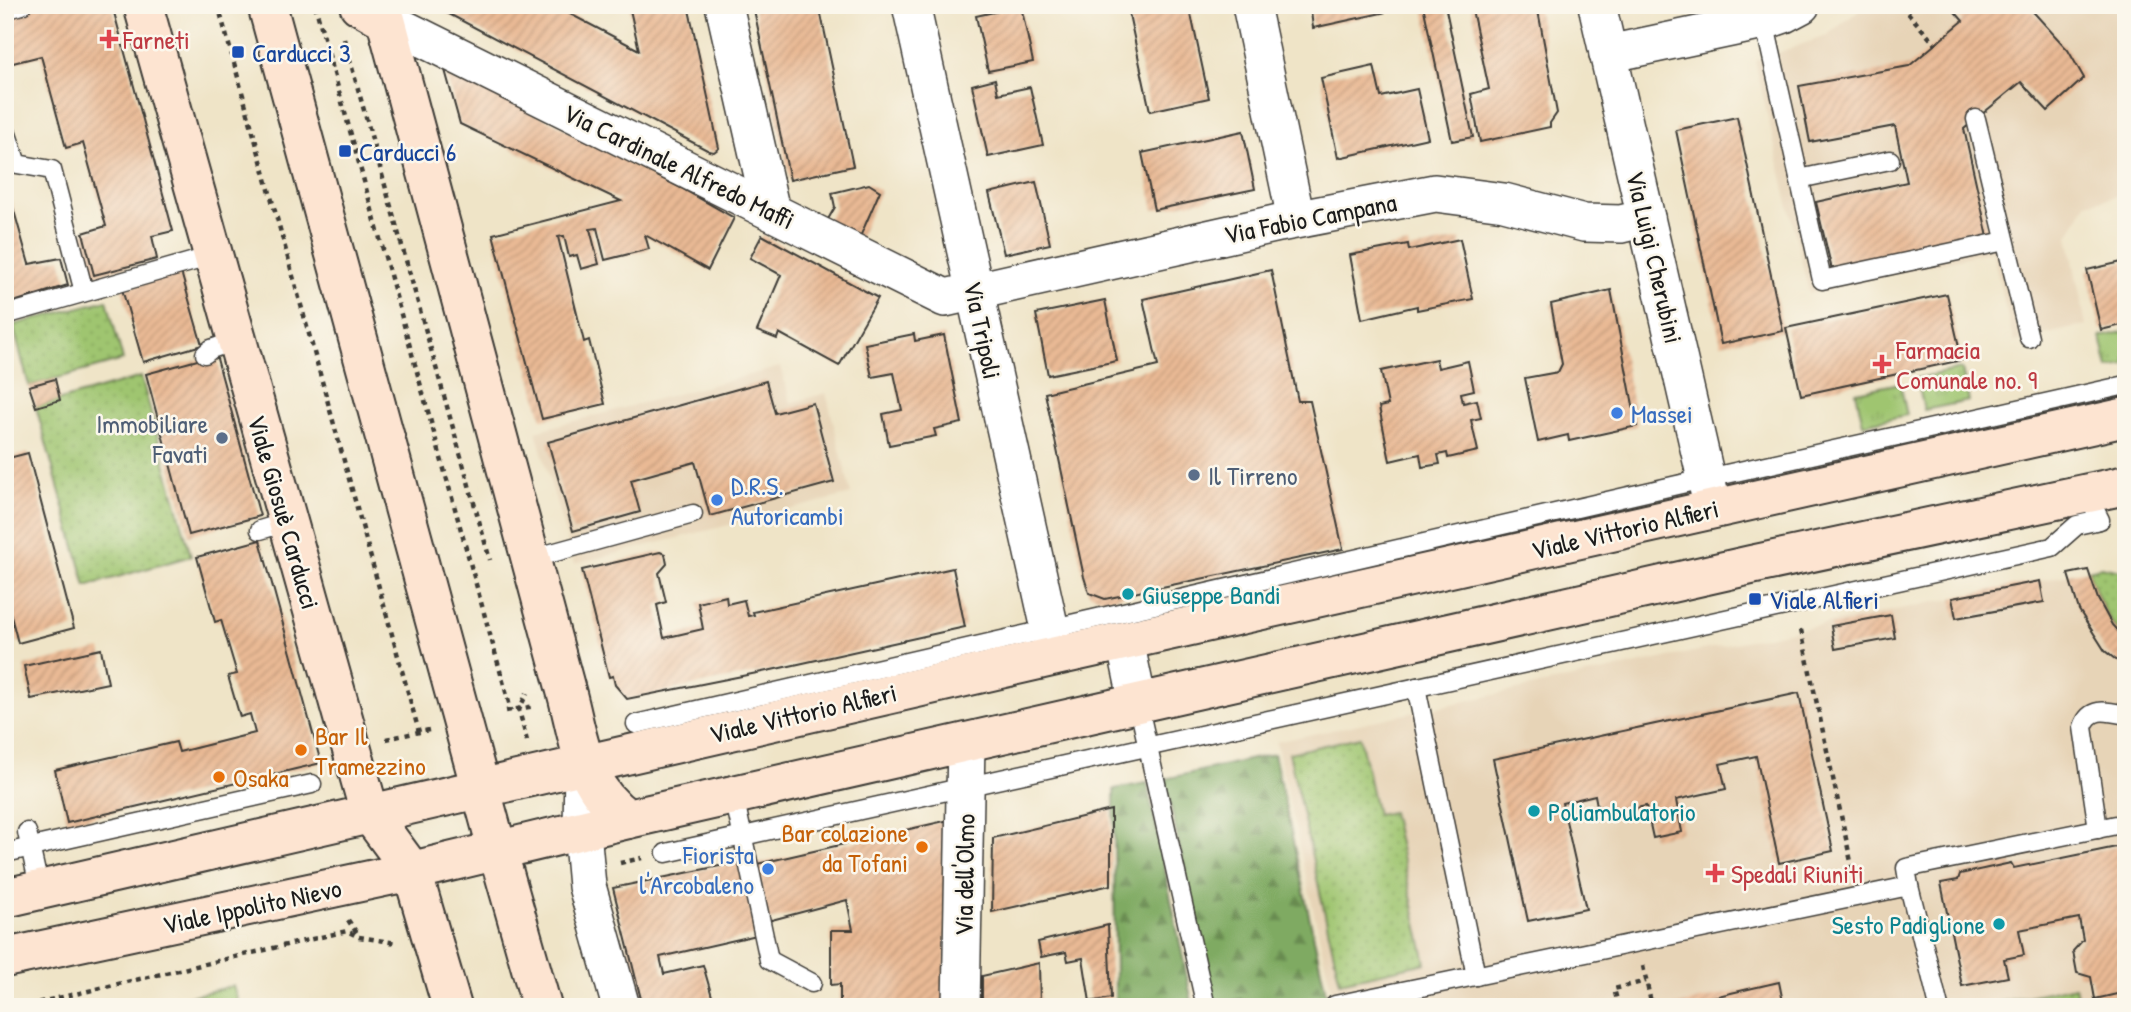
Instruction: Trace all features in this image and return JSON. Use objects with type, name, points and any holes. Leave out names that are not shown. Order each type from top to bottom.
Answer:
[{"type":"main road","name":"Viale Giosuè Carducci","points":[[143,5],[212,256],[214,348],[370,814],[412,871],[452,1007]]},
{"type":"main road","points":[[267,5],[542,1007]]},
{"type":"main road","points":[[367,16],[530,559],[583,763],[606,802],[628,819]]},
{"type":"main road","name":"Viale Vittorio Alfieri","points":[[482,788],[1053,643],[1125,641],[1709,494],[2126,417]]},
{"type":"main road","points":[[498,852],[628,819],[1138,703],[1751,565],[2126,485]]},
{"type":"main road","points":[[22,895],[482,788]]},
{"type":"main road","name":"Viale Ippolito Nievo","points":[[5,958],[498,852]]},
{"type":"street","points":[[724,5],[771,211]]},
{"type":"street","name":"Via Tripoli","points":[[911,5],[1053,643]]},
{"type":"street","points":[[1251,5],[1296,219]]},
{"type":"street","name":"Via Luigi Cherubini","points":[[1597,5],[1709,494]]},
{"type":"street","points":[[1608,54],[1764,21],[1801,5]]},
{"type":"street","name":"Via Cardinale Alfredo Maffi","points":[[367,16],[945,298],[975,292]]},
{"type":"street","name":"Via Fabio Campana","points":[[975,292],[1296,219],[1434,193],[1504,202],[1584,223],[1621,224],[1646,218]]},
{"type":"street","points":[[1125,641],[1138,703]]},
{"type":"street","name":"Via dell'Olmo","points":[[961,1007],[966,742]]},
{"type":"street","points":[[583,763],[582,831],[587,886],[621,1007]]},
{"type":"lane","points":[[5,10],[22,5]]},
{"type":"lane","points":[[1764,21],[1822,280],[2005,241]]},
{"type":"lane","points":[[1976,119],[2029,338]]},
{"type":"lane","points":[[5,128],[17,164],[52,170],[84,292]]},
{"type":"lane","points":[[1799,179],[1890,160]]},
{"type":"lane","points":[[5,315],[212,256]]},
{"type":"lane","points":[[636,724],[1053,643],[1709,494],[2126,385]]},
{"type":"lane","points":[[666,853],[2052,547],[2077,525],[2100,520],[2087,494]]},
{"type":"lane","points":[[530,559],[693,514]]},
{"type":"lane","points":[[1416,687],[1476,976]]},
{"type":"lane","points":[[1138,703],[1206,1007]]},
{"type":"lane","points":[[2098,829],[2083,727],[2086,717],[2091,714],[2107,711],[2126,715]]},
{"type":"lane","points":[[5,853],[28,840],[312,783]]},
{"type":"lane","points":[[733,796],[769,960],[812,984]]},
{"type":"lane","points":[[1939,1007],[1906,868],[2126,823]]},
{"type":"lane","points":[[22,895],[28,840]]},
{"type":"lane","points":[[1335,1005],[1909,886]]},
{"type":"path","points":[[218,5],[419,733]]},
{"type":"path","points":[[315,5],[509,710],[519,710],[527,694],[524,681]]},
{"type":"path","points":[[1901,5],[1935,44]]},
{"type":"path","points":[[367,16],[490,562]]},
{"type":"path","points":[[1795,605],[1859,897]]},
{"type":"path","points":[[377,736],[388,740],[430,730]]},
{"type":"path","points":[[612,864],[666,853]]},
{"type":"path","points":[[19,1007],[347,932],[359,937],[397,943]]},
{"type":"path","points":[[1619,1007],[1615,989],[1647,983],[1651,1006],[1643,1007]]},
{"type":"shaded area","points":[[1866,5],[2124,5],[2126,194],[2086,203],[2068,236],[2086,325],[2014,342],[1992,251],[1809,293],[1755,61],[1826,36]]},
{"type":"shaded area","points":[[780,367],[791,403],[826,393],[851,494],[574,564],[536,431]]},
{"type":"shaded area","name":"Spedali Riuniti","points":[[2088,570],[2098,599],[2112,625],[2126,640],[2126,1007],[1335,1007],[1276,742]]},
{"type":"green space","points":[[107,300],[123,360],[29,386],[13,325]]},
{"type":"green space","points":[[2126,331],[2126,365],[2108,368],[2101,337]]},
{"type":"green space","points":[[1962,369],[1969,401],[1924,410],[1917,378]]},
{"type":"green space","points":[[141,377],[191,556],[86,586],[36,407]]},
{"type":"green space","points":[[1900,383],[1907,415],[1863,424],[1856,392]]},
{"type":"green space","points":[[2101,567],[2126,572],[2126,640],[2108,616],[2088,570]]},
{"type":"green space","points":[[1360,737],[1377,815],[1392,812],[1426,963],[1340,982],[1289,753]]},
{"type":"green space","points":[[1274,754],[1329,1007],[1243,1007],[1241,999],[1213,1006],[1165,779]]},
{"type":"green space","points":[[1147,783],[1193,1007],[1115,1007],[1114,789]]},
{"type":"green space","points":[[233,986],[240,1007],[144,1007]]},
{"type":"green space","points":[[2075,986],[2079,1007],[1986,1007],[1986,1005]]},
{"type":"building","points":[[5,5],[112,5],[173,231],[152,236],[157,259],[94,275],[83,233],[106,226],[83,143],[66,148],[41,56],[5,65]]},
{"type":"building","points":[[432,5],[553,5],[639,50],[629,5],[688,5],[719,148],[714,152],[709,151]]},
{"type":"building","points":[[753,5],[819,5],[853,166],[790,180]]},
{"type":"building","points":[[1127,5],[1189,5],[1209,98],[1150,111]]},
{"type":"building","points":[[1304,5],[1399,5],[1400,9],[1313,28],[1311,11],[1305,12]]},
{"type":"building","points":[[1423,5],[1445,5],[1473,137],[1452,141]]},
{"type":"building","points":[[1471,5],[1537,5],[1557,113],[1550,127],[1480,142],[1471,94],[1489,89]]},
{"type":"building","points":[[1949,5],[2027,5],[2068,50],[2084,78],[2048,111],[2021,82],[1964,129],[1988,237],[1832,270],[1816,202],[1907,182],[1895,126],[1810,142],[1799,86],[1909,66],[1963,21]]},
{"type":"building","points":[[1021,6],[1033,62],[988,71],[976,16]]},
{"type":"building","points":[[1374,66],[1381,97],[1417,89],[1428,138],[1338,158],[1321,78]]},
{"type":"building","points":[[449,69],[734,218],[708,270],[645,235],[649,249],[605,260],[597,228],[590,229],[599,264],[581,269],[577,255],[569,257],[564,236],[558,237],[584,342],[589,340],[605,404],[542,419],[493,234],[621,201],[460,124],[445,70]]},
{"type":"building","points":[[995,79],[998,94],[1030,87],[1043,145],[988,157],[972,85]]},
{"type":"building","points":[[1737,117],[1783,331],[1721,344],[1676,130]]},
{"type":"building","points":[[1243,131],[1255,189],[1154,210],[1142,153]]},
{"type":"building","points":[[5,179],[29,264],[61,258],[68,285],[7,304]]},
{"type":"building","points":[[1036,182],[1050,244],[1004,254],[989,193]]},
{"type":"building","points":[[869,184],[880,191],[860,237],[827,221],[835,207],[832,193]]},
{"type":"building","points":[[762,235],[878,298],[839,366],[779,333],[777,339],[757,331],[781,275],[750,258]]},
{"type":"building","points":[[1460,239],[1473,299],[1417,310],[1417,306],[1362,319],[1350,255],[1408,244],[1409,250]]},
{"type":"building","points":[[2126,261],[2126,324],[2101,330],[2087,270]]},
{"type":"building","name":"Il Tirreno","points":[[1271,270],[1298,401],[1310,401],[1343,549],[1105,599],[1089,593],[1045,393],[1158,366],[1143,299]]},
{"type":"building","points":[[181,272],[202,345],[143,362],[122,289]]},
{"type":"building","points":[[1611,290],[1637,426],[1569,441],[1568,435],[1538,442],[1525,378],[1558,372],[1562,364],[1551,304]]},
{"type":"building","points":[[1947,294],[1962,360],[1801,395],[1786,328]]},
{"type":"building","points":[[1105,300],[1117,361],[1048,375],[1036,314]]},
{"type":"building","points":[[914,334],[915,341],[944,335],[962,423],[934,429],[936,436],[889,445],[883,414],[902,410],[894,373],[872,377],[865,344]]},
{"type":"building","points":[[216,355],[260,516],[189,535],[146,374]]},
{"type":"building","points":[[1436,359],[1438,368],[1468,361],[1474,390],[1461,393],[1463,403],[1477,400],[1481,418],[1471,420],[1478,451],[1448,458],[1447,453],[1438,455],[1440,464],[1422,467],[1420,454],[1390,461],[1379,407],[1388,405],[1381,371]]},
{"type":"building","points":[[55,379],[60,400],[36,407],[29,386]]},
{"type":"building","points":[[766,381],[775,413],[813,403],[834,482],[710,516],[695,462],[631,480],[640,512],[573,531],[548,442]]},
{"type":"building","points":[[28,453],[74,628],[18,643],[5,593],[5,459]]},
{"type":"building","points":[[260,540],[321,763],[67,823],[55,770],[176,742],[179,752],[255,733],[250,714],[240,717],[228,676],[237,674],[221,620],[215,622],[197,557]]},
{"type":"building","points":[[660,552],[665,554],[667,564],[659,573],[666,602],[657,605],[664,638],[703,629],[698,603],[726,596],[727,604],[744,600],[748,616],[754,615],[753,612],[953,568],[965,627],[627,699],[615,685],[613,676],[609,677],[582,570]]},
{"type":"building","points":[[2088,570],[2098,599],[2112,625],[2126,640],[2126,668],[2105,651],[2079,610],[2068,574]]},
{"type":"building","points":[[2040,581],[2044,602],[1956,618],[1952,598]]},
{"type":"building","points":[[1891,615],[1895,638],[1835,649],[1831,626]]},
{"type":"building","points":[[101,649],[108,683],[31,699],[24,666]]},
{"type":"building","name":"Poliambulatorio","points":[[1799,693],[1833,851],[1779,863],[1756,756],[1720,764],[1726,789],[1676,800],[1682,832],[1653,838],[1646,806],[1599,816],[1595,795],[1562,803],[1586,909],[1528,921],[1493,759]]},
{"type":"building","points":[[1111,810],[1111,885],[992,912],[993,838]]},
{"type":"building","points":[[949,820],[945,1007],[840,1007],[840,984],[831,985],[831,930],[853,930],[847,900],[768,921],[757,864]]},
{"type":"building","name":"Sesto Padiglione","points":[[2126,845],[2126,992],[2095,999],[2091,977],[2077,973],[2073,951],[2083,940],[2079,918],[2019,930],[2024,955],[2004,959],[2008,977],[1962,986],[1941,883],[1958,880],[1960,874],[2011,863],[2014,868]]},
{"type":"building","points":[[739,862],[757,935],[660,957],[664,974],[703,965],[715,1007],[643,1007],[613,888]]},
{"type":"building","points":[[1108,925],[1111,998],[1090,1002],[1083,958],[1068,961],[1066,952],[1041,957],[1038,942]]},
{"type":"building","points":[[1039,963],[1040,1007],[982,1007],[982,976]]},
{"type":"building","points":[[1779,982],[1784,1007],[1674,1007],[1674,1006]]},
{"type":"place","name":"Farneti","points":[[109,39]]},
{"type":"place","name":"Carducci 3","points":[[238,52]]},
{"type":"place","name":"Carducci 6","points":[[345,151]]},
{"type":"place","name":"Farmacia Comunale no. 9","points":[[1882,364]]},
{"type":"place","name":"Massei","points":[[1617,413]]},
{"type":"place","name":"Immobiliare Favati","points":[[222,438]]},
{"type":"place","name":"Il Tirreno","points":[[1194,475]]},
{"type":"place","name":"D.R.S. Autoricambi","points":[[717,500]]},
{"type":"place","name":"Giuseppe Bandi","points":[[1128,594]]},
{"type":"place","name":"Viale Alfieri","points":[[1755,599]]},
{"type":"place","name":"Bar Il Tramezzino","points":[[301,750]]},
{"type":"place","name":"Osaka","points":[[219,777]]},
{"type":"place","name":"Poliambulatorio","points":[[1534,811]]},
{"type":"place","name":"Bar colazione da Tofani","points":[[922,847]]},
{"type":"place","name":"Fiorista l'Arcobaleno","points":[[768,869]]},
{"type":"place","name":"Spedali Riuniti","points":[[1715,873]]},
{"type":"place","name":"Sesto Padiglione","points":[[1999,924]]}]
